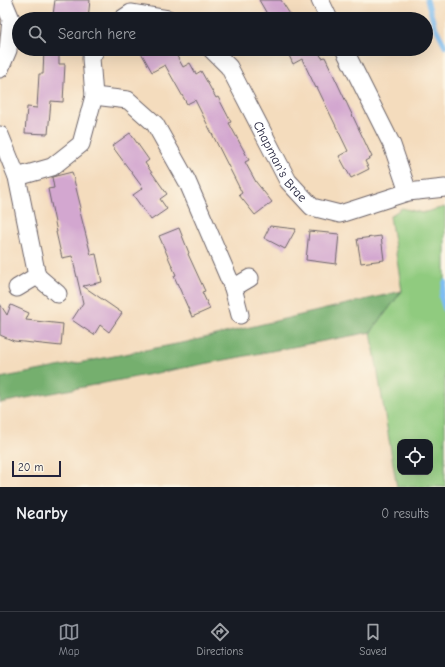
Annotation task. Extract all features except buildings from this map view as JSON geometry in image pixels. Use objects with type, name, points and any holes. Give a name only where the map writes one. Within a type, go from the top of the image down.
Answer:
[{"type":"street","points":[[0,69],[8,50],[12,19],[3,0]]},
{"type":"street","points":[[320,0],[326,12]]},
{"type":"street","points":[[17,177],[52,167],[81,144],[94,96],[91,58],[92,56]]},
{"type":"street","name":"Chapman's Brae","points":[[218,56],[229,67],[288,181],[312,207],[340,214],[408,192],[445,188]]},
{"type":"street","points":[[348,56],[392,145],[408,192]]},
{"type":"street","points":[[94,96],[128,100],[155,124],[187,181],[233,288],[240,315]]},
{"type":"street","points":[[0,135],[17,177],[37,276],[58,294]]},
{"type":"street","points":[[17,288],[37,276]]},
{"type":"street","points":[[233,288],[250,278]]},
{"type":"green space","points":[[445,207],[445,282],[441,297],[445,310],[445,487],[397,487],[371,332],[402,291],[390,216],[402,208],[422,213]]},
{"type":"green space","points":[[402,291],[371,332],[0,403],[0,378],[187,342]]},
{"type":"waterway","points":[[427,0],[430,12]]},
{"type":"waterway","points":[[433,21],[445,46]]},
{"type":"waterway","points":[[445,282],[441,297],[445,310]]}]
